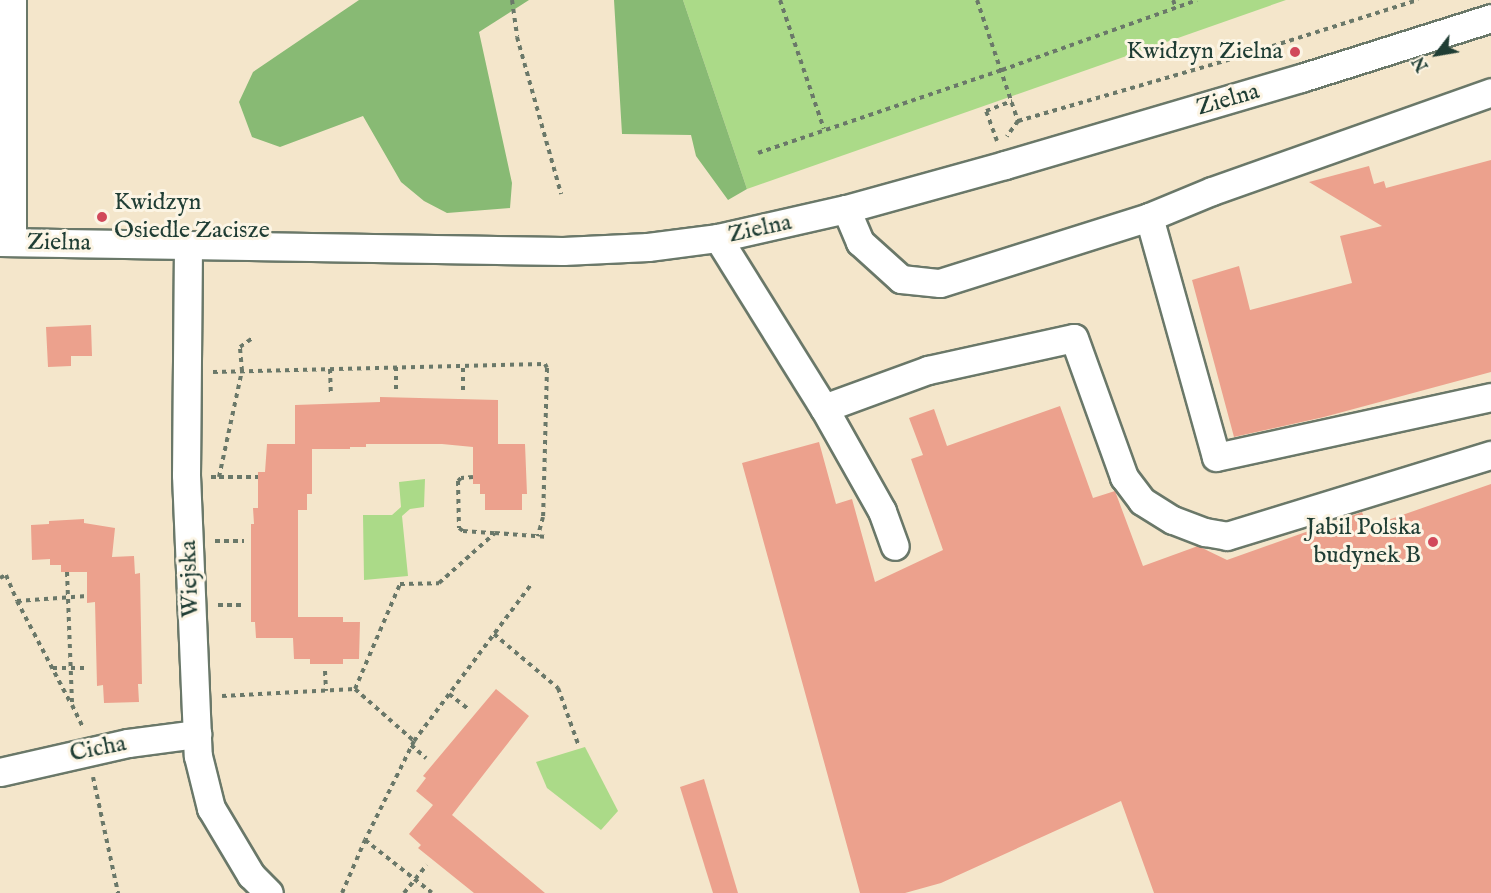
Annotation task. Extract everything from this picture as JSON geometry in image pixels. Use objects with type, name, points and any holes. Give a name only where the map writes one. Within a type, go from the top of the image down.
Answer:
[{"type":"street","points":[[6,242],[12,0]]},
{"type":"street","name":"Zielna","points":[[6,242],[563,251],[648,247],[718,238],[846,209],[1301,78],[1491,18]]},
{"type":"street","points":[[846,209],[860,242],[902,279],[940,283],[1149,217],[1212,191],[1491,92]]},
{"type":"street","points":[[1149,217],[1216,457],[1491,397]]},
{"type":"street","points":[[718,238],[824,408],[882,511],[895,546]]},
{"type":"street","name":"Wiejska","points":[[188,246],[186,475],[198,756],[211,808],[251,875],[269,893]]},
{"type":"street","points":[[824,408],[928,370],[1074,338],[1124,477],[1142,501],[1173,520],[1205,532],[1227,536],[1491,455]]},
{"type":"street","name":"Cicha","points":[[0,771],[168,736],[197,734]]},
{"type":"path","points":[[512,0],[517,37],[561,195]]},
{"type":"path","points":[[780,0],[824,129]]},
{"type":"path","points":[[977,0],[1018,120]]},
{"type":"path","points":[[1173,0],[1176,8]]},
{"type":"path","points":[[758,153],[1002,70],[1197,0]]},
{"type":"path","points":[[1012,101],[987,111],[999,147],[1018,120],[1227,60],[1418,0]]},
{"type":"path","points":[[219,477],[242,371],[240,347],[254,337]]},
{"type":"path","points":[[211,372],[464,364],[544,364],[547,368],[543,518],[538,536]]},
{"type":"path","points":[[463,390],[464,364]]},
{"type":"path","points":[[396,367],[396,390]]},
{"type":"path","points":[[330,369],[331,393]]},
{"type":"path","points":[[204,477],[258,477]]},
{"type":"path","points":[[473,477],[461,478],[458,481],[459,528],[463,531],[548,537]]},
{"type":"path","points":[[355,689],[400,584],[440,582],[495,533]]},
{"type":"path","points":[[67,572],[72,705]]},
{"type":"path","points":[[0,578],[6,575],[17,601],[86,734],[118,893]]},
{"type":"path","points":[[342,893],[410,745],[530,586]]},
{"type":"path","points":[[17,601],[87,596]]},
{"type":"path","points":[[494,634],[558,688],[578,744]]},
{"type":"path","points":[[53,668],[89,668]]},
{"type":"path","points":[[326,671],[326,691]]},
{"type":"path","points":[[194,698],[355,689],[414,741]]},
{"type":"path","points":[[449,694],[467,708]]},
{"type":"path","points":[[410,745],[426,758]]},
{"type":"path","points":[[365,840],[432,893]]},
{"type":"path","points":[[404,893],[427,865]]},
{"type":"green space","points":[[359,0],[529,0],[479,32],[512,183],[510,208],[447,213],[424,201],[401,182],[363,116],[280,147],[252,137],[239,102],[253,72]]},
{"type":"green space","points":[[614,0],[683,0],[747,189],[728,200],[696,156],[691,135],[622,134]]},
{"type":"green space","points":[[683,0],[1286,0],[747,189]]},
{"type":"green space","points":[[425,479],[424,507],[410,509],[402,516],[408,576],[364,580],[363,515],[392,515],[401,507],[399,482]]},
{"type":"green space","points":[[585,747],[618,811],[601,830],[547,788],[536,762]]},
{"type":"building","points":[[1491,160],[1491,372],[1324,417],[1234,437],[1192,280],[1239,266],[1250,310],[1352,283],[1340,236],[1382,226],[1309,182],[1369,166],[1374,184],[1384,181],[1386,188]]},
{"type":"building","points":[[91,325],[92,356],[71,356],[71,366],[48,367],[46,327]]},
{"type":"building","points":[[380,397],[498,400],[498,444],[525,444],[527,494],[522,494],[522,510],[485,510],[485,494],[480,494],[480,484],[473,484],[473,447],[442,444],[366,444],[366,447],[350,447],[350,449],[312,449],[312,494],[307,494],[307,510],[298,510],[298,617],[343,617],[343,622],[360,622],[359,659],[343,659],[343,664],[310,664],[310,659],[294,659],[293,638],[256,638],[255,622],[251,622],[251,524],[254,524],[253,508],[258,508],[258,472],[265,472],[267,444],[295,444],[295,405],[380,402]]},
{"type":"building","points":[[1060,406],[1093,498],[1115,491],[1143,566],[1198,546],[1227,560],[1362,512],[1368,527],[1491,484],[1491,893],[1154,893],[1121,801],[941,883],[905,893],[860,893],[742,463],[819,442],[836,504],[852,499],[875,582],[943,550],[911,459],[923,455],[909,418],[934,409],[947,446]]},
{"type":"building","points":[[84,519],[84,523],[115,528],[112,557],[134,556],[135,574],[140,573],[142,684],[138,684],[139,702],[104,703],[103,685],[97,686],[95,602],[87,603],[87,572],[61,572],[61,565],[50,565],[50,559],[32,560],[31,525],[49,524],[49,521]]},
{"type":"building","points":[[496,689],[529,716],[452,815],[545,893],[474,893],[418,848],[421,845],[409,834],[433,805],[416,791],[426,778],[423,776]]},
{"type":"building","points":[[704,779],[738,893],[713,893],[680,787]]},
{"type":"place","name":"Kwidzyn Zielna","points":[[1295,52]]},
{"type":"place","name":"Kwidzyn Osiedle Zacisze","points":[[102,217]]},
{"type":"place","name":"Jabil Polska budynek B","points":[[1433,542]]}]
